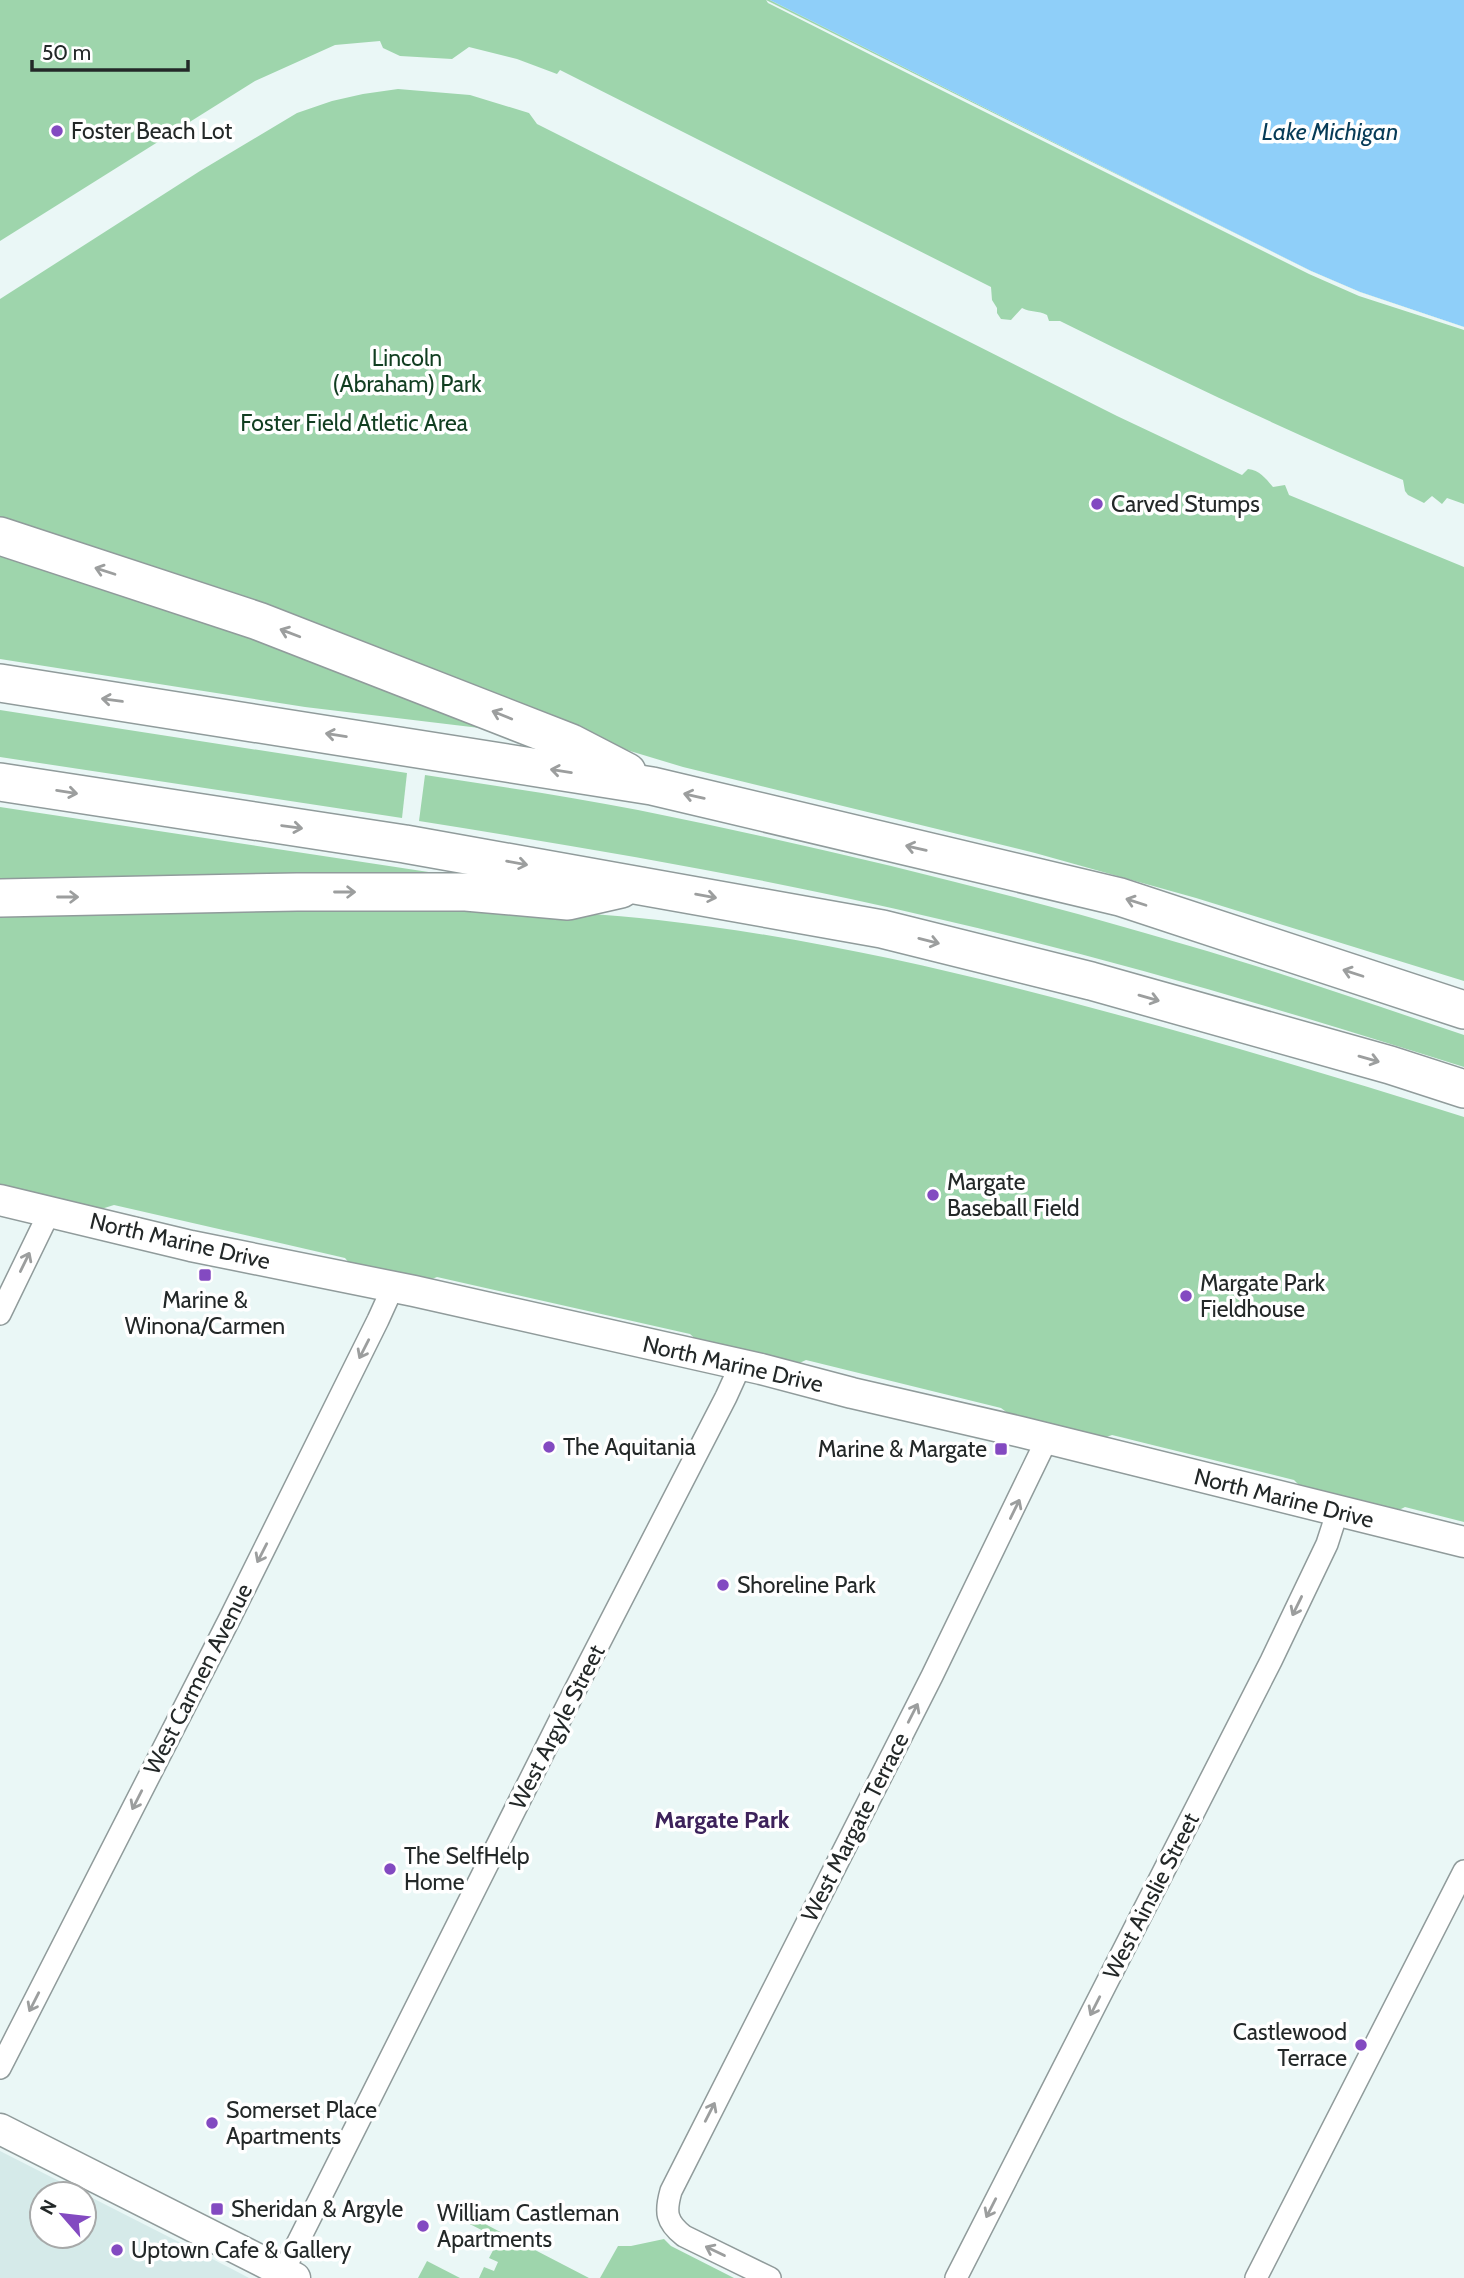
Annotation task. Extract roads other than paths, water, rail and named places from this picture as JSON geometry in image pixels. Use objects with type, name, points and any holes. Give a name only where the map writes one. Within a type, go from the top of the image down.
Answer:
[{"type":"highway","points":[[0,536],[258,621],[392,672],[571,743],[652,786]]},
{"type":"highway","points":[[0,683],[652,786],[1120,897],[1464,1010]]},
{"type":"highway","points":[[0,782],[405,844],[882,929],[1091,981],[1390,1065],[1464,1089]]},
{"type":"highway","points":[[0,898],[297,892],[466,892],[568,901],[639,885]]},
{"type":"street","name":"North Marine Drive","points":[[0,1200],[191,1246],[393,1287],[741,1364],[852,1394],[1464,1542]]},
{"type":"street","points":[[0,1314],[50,1211]]},
{"type":"street","name":"West Carmen Avenue","points":[[0,2068],[236,1606],[393,1287]]},
{"type":"street","name":"West Argyle Street","points":[[286,2276],[573,1695],[741,1364]]},
{"type":"street","name":"West Margate Terrace","points":[[770,2278],[674,2228],[668,2216],[667,2203],[1033,1472],[1047,1439]]},
{"type":"street","name":"West Ainslie Street","points":[[956,2278],[1271,1661],[1327,1544],[1338,1510]]},
{"type":"street","points":[[1256,2278],[1464,1871]]},
{"type":"street","points":[[0,2129],[286,2276]]},
{"type":"water","name":"Lake Michigan","points":[[770,0],[1464,0],[1464,327],[1360,292],[1311,271]]},
{"type":"place","name":"Foster Beach Lot","points":[[57,131]]},
{"type":"place","name":"Carved Stumps","points":[[1097,504]]},
{"type":"place","name":"Margate Baseball Field","points":[[933,1195]]},
{"type":"place","name":"Marine & Winona/Carmen","points":[[205,1275]]},
{"type":"place","name":"Margate Park Fieldhouse","points":[[1186,1296]]},
{"type":"place","name":"The Aquitania","points":[[549,1447]]},
{"type":"place","name":"Marine & Margate","points":[[1001,1449]]},
{"type":"place","name":"Shoreline Park","points":[[723,1585]]},
{"type":"place","name":"The SelfHelp Home","points":[[390,1869]]},
{"type":"place","name":"Castlewood Terrace","points":[[1361,2045]]},
{"type":"place","name":"Somerset Place Apartments","points":[[212,2123]]},
{"type":"place","name":"Sheridan & Argyle","points":[[217,2209]]},
{"type":"place","name":"William Castleman Apartments","points":[[423,2226]]},
{"type":"place","name":"Uptown Cafe & Gallery","points":[[117,2250]]},
{"type":"district","name":"Margate Park","points":[[722,1820]]},
{"type":"park label","name":"Lincoln (Abraham) Park","points":[[407,371]]},
{"type":"park label","name":"Foster Field Atletic Area","points":[[354,423]]}]
